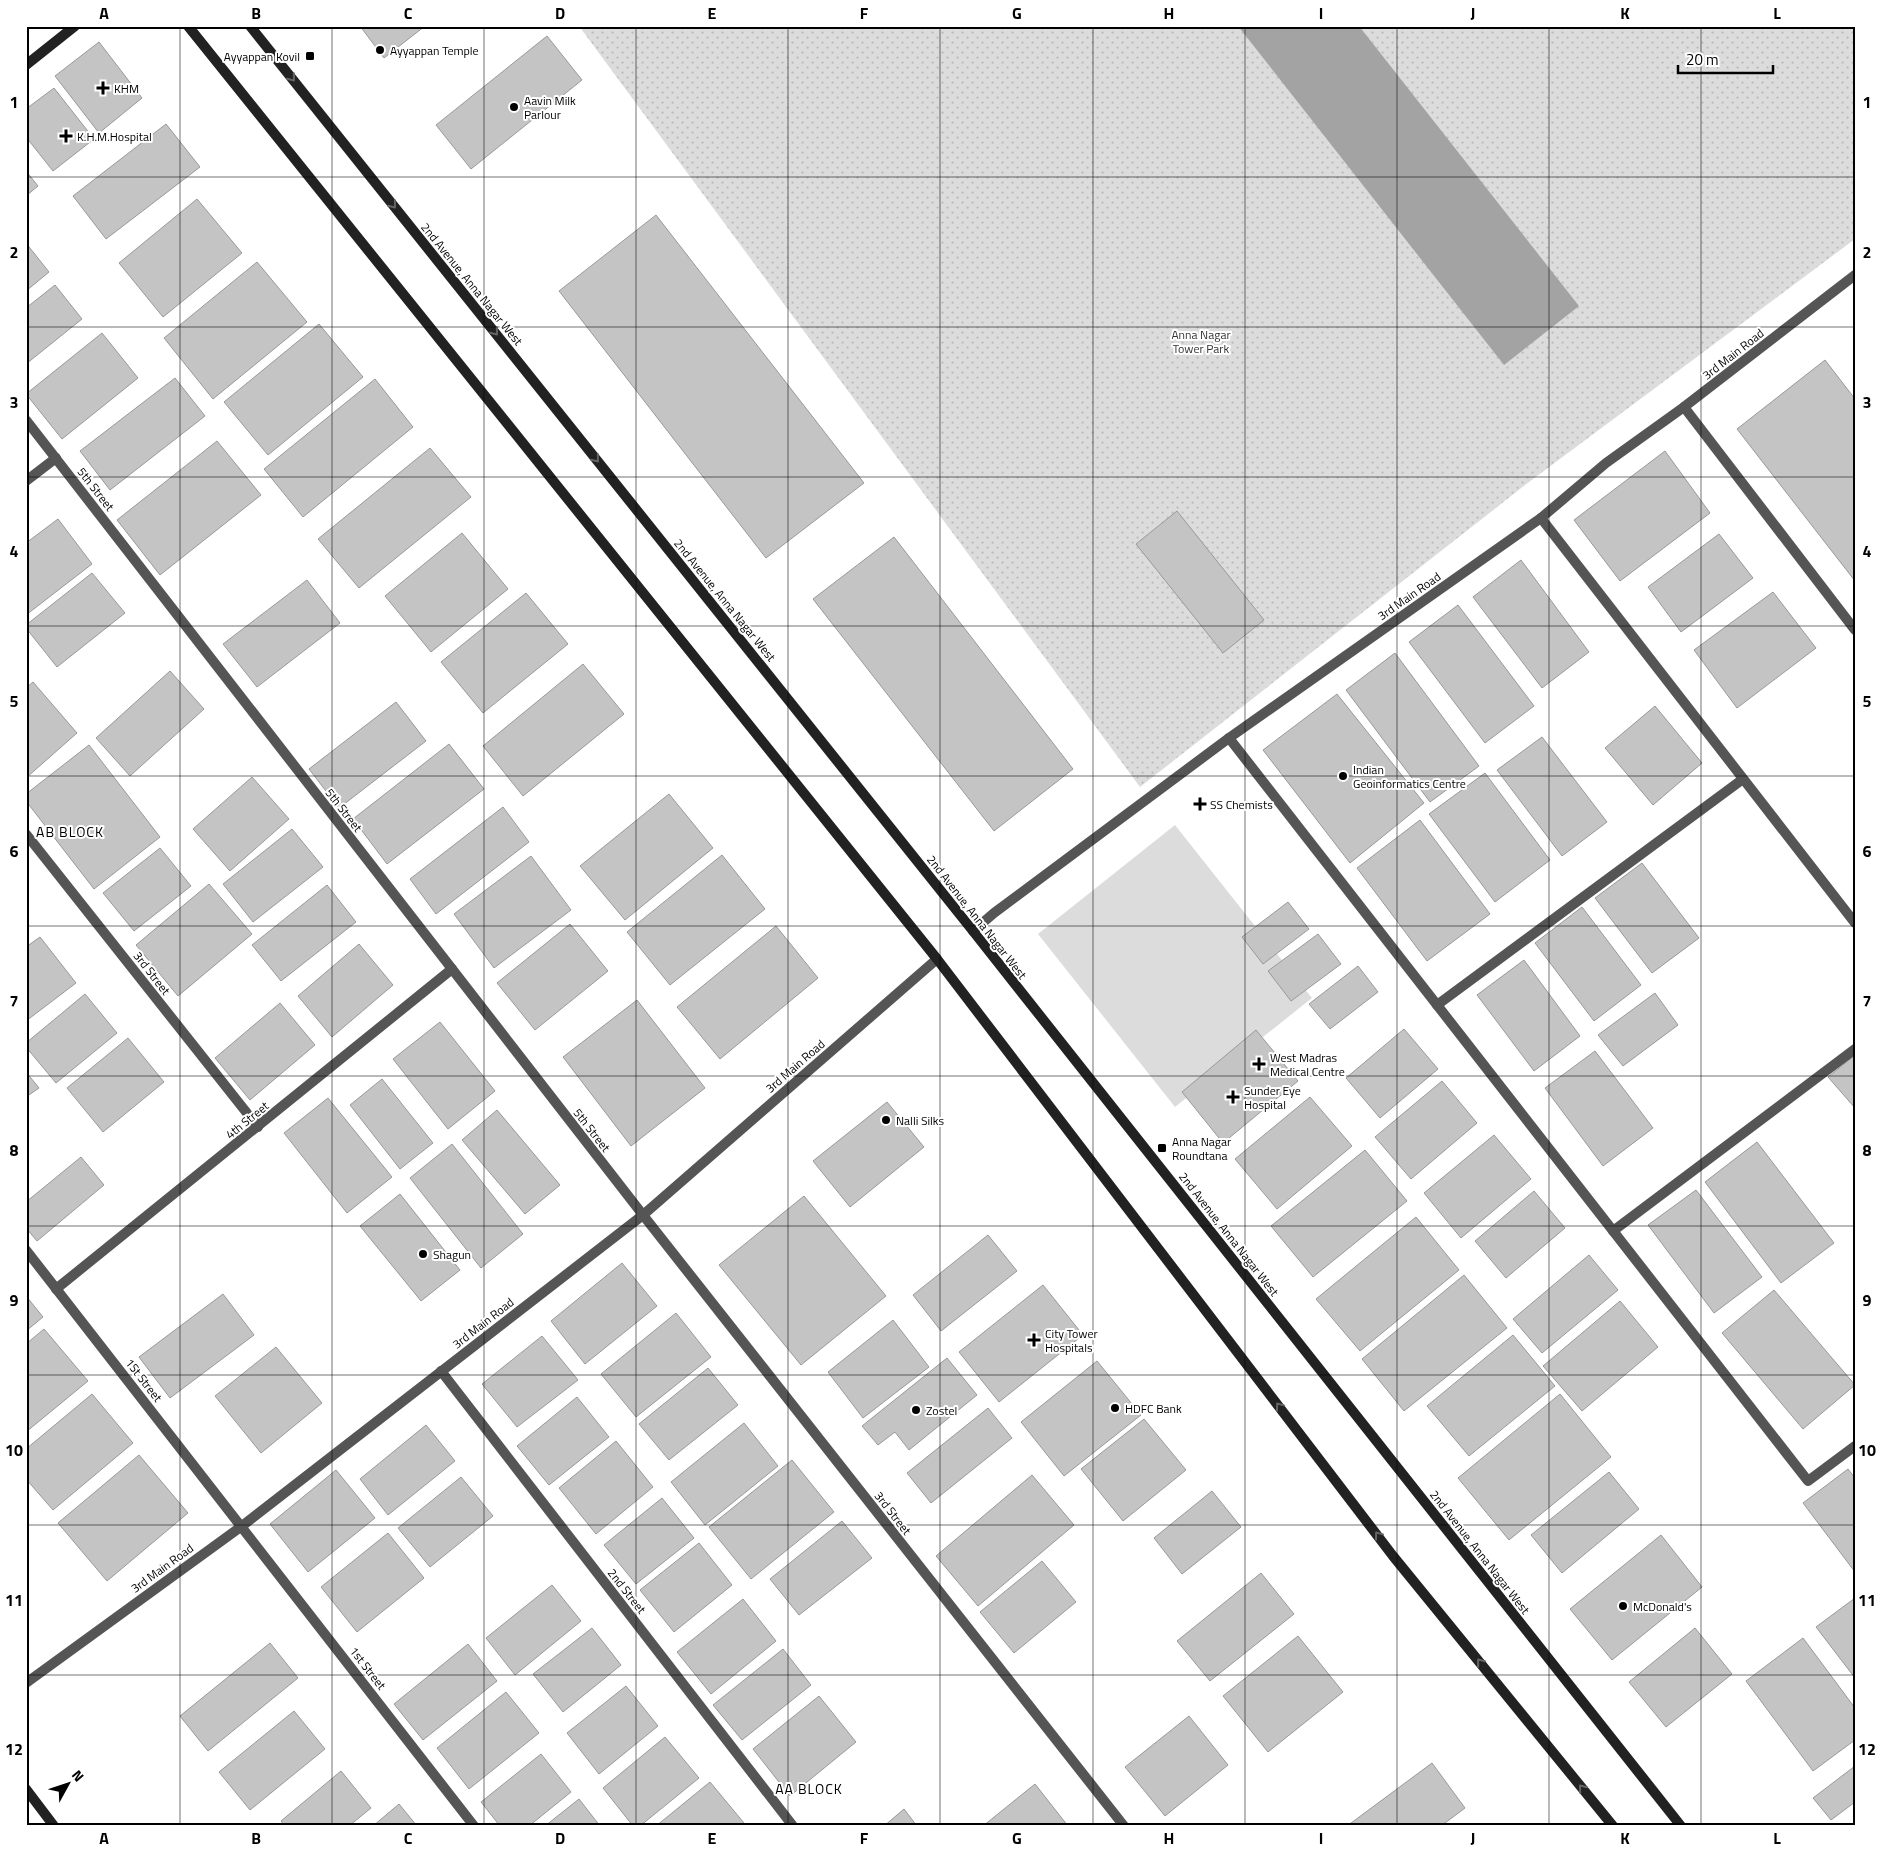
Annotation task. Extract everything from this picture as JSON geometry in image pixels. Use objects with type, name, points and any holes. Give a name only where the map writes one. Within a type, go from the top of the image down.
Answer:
[{"type":"main road","points":[[26,65],[76,26]]},
{"type":"main road","points":[[188,26],[937,959],[1393,1556],[1613,1826]]},
{"type":"main road","name":"2nd Avenue, Anna Nagar West","points":[[250,26],[973,931],[1681,1826]]},
{"type":"main road","points":[[26,1789],[54,1826]]},
{"type":"street","name":"3rd Main Road","points":[[973,931],[994,913],[1229,738],[1541,518],[1606,463],[1684,408],[1855,275]]},
{"type":"street","points":[[1684,408],[1855,630]]},
{"type":"street","name":"5th Street","points":[[26,420],[643,1215]]},
{"type":"street","points":[[26,481],[56,458]]},
{"type":"street","points":[[1541,518],[1855,923]]},
{"type":"street","points":[[1229,738],[1808,1482],[1855,1446]]},
{"type":"street","points":[[1437,1005],[1742,779]]},
{"type":"street","name":"3rd Street","points":[[26,834],[258,1127]]},
{"type":"street","name":"3rd Main Road","points":[[26,1683],[242,1526],[643,1215],[937,959]]},
{"type":"street","name":"4th Street","points":[[56,1289],[452,969]]},
{"type":"street","points":[[1613,1231],[1855,1049]]},
{"type":"street","name":"3rd Street","points":[[643,1215],[1124,1826]]},
{"type":"street","name":"1St Street","points":[[26,1250],[242,1526]]},
{"type":"street","name":"2nd Street","points":[[441,1371],[793,1826]]},
{"type":"street","name":"1st Street","points":[[242,1526],[474,1826]]},
{"type":"green space","name":"Anna Nagar Tower Park","points":[[579,26],[1855,26],[1855,239],[1529,482],[1140,787]]},
{"type":"green space","points":[[1175,825],[1312,998],[1175,1107],[1038,934]]},
{"type":"shaded area","points":[[1238,26],[1359,26],[1579,306],[1504,365]]},
{"type":"building","points":[[360,26],[425,26],[384,58]]},
{"type":"building","points":[[547,36],[582,80],[471,169],[436,125]]},
{"type":"building","points":[[99,42],[142,98],[99,133],[55,76]]},
{"type":"building","points":[[54,88],[94,139],[53,171],[26,137],[26,109]]},
{"type":"building","points":[[166,124],[200,167],[106,239],[73,196]]},
{"type":"building","points":[[26,171],[38,186],[26,196]]},
{"type":"building","points":[[197,199],[242,253],[163,317],[119,263]]},
{"type":"building","points":[[656,215],[864,483],[766,558],[559,291]]},
{"type":"building","points":[[26,243],[49,272],[26,291]]},
{"type":"building","points":[[257,262],[307,322],[213,399],[164,338]]},
{"type":"building","points":[[55,285],[82,319],[26,364],[26,308]]},
{"type":"building","points":[[319,324],[363,377],[268,455],[224,402]]},
{"type":"building","points":[[102,333],[138,378],[62,439],[26,394]]},
{"type":"building","points":[[1825,360],[1855,399],[1855,581],[1737,429]]},
{"type":"building","points":[[175,378],[205,416],[110,490],[80,451]]},
{"type":"building","points":[[375,379],[413,427],[303,517],[264,469]]},
{"type":"building","points":[[217,441],[261,495],[160,575],[117,520]]},
{"type":"building","points":[[430,448],[471,497],[359,588],[318,539]]},
{"type":"building","points":[[1665,451],[1710,513],[1620,581],[1574,520]]},
{"type":"building","points":[[1177,511],[1264,620],[1223,653],[1136,544]]},
{"type":"building","points":[[58,519],[92,564],[26,615],[26,543]]},
{"type":"building","points":[[462,533],[508,589],[431,652],[385,596]]},
{"type":"building","points":[[1719,534],[1753,578],[1681,632],[1648,587]]},
{"type":"building","points":[[894,537],[1073,769],[994,831],[813,599]]},
{"type":"building","points":[[1521,560],[1589,652],[1542,688],[1473,597]]},
{"type":"building","points":[[92,573],[125,613],[57,667],[26,628],[26,625]]},
{"type":"building","points":[[307,580],[340,623],[257,687],[223,644]]},
{"type":"building","points":[[1773,592],[1816,648],[1737,708],[1694,650]]},
{"type":"building","points":[[526,593],[568,644],[483,713],[441,662]]},
{"type":"building","points":[[1458,605],[1534,706],[1485,743],[1409,642]]},
{"type":"building","points":[[1395,653],[1479,766],[1430,802],[1346,690]]},
{"type":"building","points":[[583,664],[624,714],[523,796],[483,746]]},
{"type":"building","points":[[170,671],[204,709],[130,776],[96,738]]},
{"type":"building","points":[[33,682],[77,733],[26,778],[26,688]]},
{"type":"building","name":"Indian Geoinformatics Centre","points":[[1337,694],[1424,803],[1350,863],[1263,750]]},
{"type":"building","points":[[396,702],[426,741],[339,808],[309,769]]},
{"type":"building","points":[[1655,706],[1702,763],[1653,805],[1605,748]]},
{"type":"building","points":[[1542,737],[1607,822],[1562,856],[1497,770]]},
{"type":"building","points":[[449,744],[484,789],[387,864],[353,819]]},
{"type":"building","points":[[89,745],[160,837],[94,889],[26,801],[26,794]]},
{"type":"building","points":[[1485,773],[1550,860],[1495,902],[1429,814]]},
{"type":"building","points":[[252,777],[289,819],[230,871],[193,829]]},
{"type":"building","points":[[669,794],[713,848],[625,920],[580,866]]},
{"type":"building","points":[[503,807],[529,842],[436,914],[410,879]]},
{"type":"building","points":[[1420,820],[1490,914],[1427,961],[1357,868]]},
{"type":"building","points":[[292,829],[323,867],[253,922],[223,884]]},
{"type":"building","points":[[160,848],[191,886],[134,931],[103,893]]},
{"type":"building","points":[[722,855],[765,909],[670,985],[627,932]]},
{"type":"building","points":[[531,856],[571,910],[494,968],[454,914]]},
{"type":"building","points":[[1642,863],[1699,938],[1652,973],[1595,898]]},
{"type":"building","points":[[209,884],[252,934],[178,996],[136,945]]},
{"type":"building","points":[[327,885],[356,922],[281,981],[252,945]]},
{"type":"building","points":[[1288,902],[1309,929],[1263,964],[1242,937]]},
{"type":"building","points":[[1582,907],[1641,985],[1594,1021],[1535,943]]},
{"type":"building","points":[[570,924],[608,971],[535,1030],[497,983]]},
{"type":"building","points":[[776,926],[818,978],[720,1059],[677,1007]]},
{"type":"building","points":[[1318,934],[1341,964],[1291,1001],[1268,971]]},
{"type":"building","points":[[40,937],[76,983],[26,1021],[26,947]]},
{"type":"building","points":[[359,944],[393,985],[332,1037],[298,996]]},
{"type":"building","points":[[1524,960],[1580,1036],[1534,1071],[1477,995]]},
{"type":"building","points":[[1358,966],[1378,992],[1330,1029],[1309,1004]]},
{"type":"building","points":[[1655,993],[1678,1025],[1623,1066],[1598,1035]]},
{"type":"building","points":[[85,994],[117,1033],[56,1083],[26,1047],[26,1043]]},
{"type":"building","points":[[637,1000],[705,1088],[631,1146],[563,1057]]},
{"type":"building","points":[[280,1003],[315,1045],[250,1100],[215,1058]]},
{"type":"building","points":[[440,1022],[495,1091],[448,1129],[393,1059]]},
{"type":"building","points":[[1404,1029],[1438,1069],[1380,1118],[1346,1078]]},
{"type":"building","points":[[1256,1030],[1298,1081],[1223,1143],[1182,1092]]},
{"type":"building","points":[[128,1038],[164,1082],[103,1132],[67,1088]]},
{"type":"building","points":[[1595,1051],[1653,1128],[1603,1166],[1545,1088]]},
{"type":"building","points":[[1855,1055],[1855,1108],[1828,1077]]},
{"type":"building","points":[[26,1072],[39,1088],[26,1097]]},
{"type":"building","points":[[382,1079],[433,1143],[400,1169],[350,1105]]},
{"type":"building","points":[[1442,1081],[1477,1123],[1411,1179],[1375,1137]]},
{"type":"building","points":[[1310,1097],[1352,1146],[1277,1209],[1235,1159]]},
{"type":"building","points":[[328,1098],[392,1177],[347,1213],[284,1133]]},
{"type":"building","points":[[887,1102],[924,1147],[850,1207],[813,1161]]},
{"type":"building","points":[[497,1110],[560,1185],[525,1214],[462,1140]]},
{"type":"building","points":[[1494,1135],[1531,1179],[1461,1238],[1424,1193]]},
{"type":"building","points":[[1757,1142],[1834,1243],[1781,1283],[1705,1182]]},
{"type":"building","points":[[452,1144],[523,1234],[481,1268],[410,1178]]},
{"type":"building","points":[[1365,1150],[1407,1201],[1313,1277],[1271,1226]]},
{"type":"building","points":[[81,1157],[104,1185],[37,1241],[26,1228],[26,1202]]},
{"type":"building","points":[[1696,1190],[1762,1277],[1714,1313],[1648,1225]]},
{"type":"building","points":[[1534,1191],[1565,1228],[1506,1278],[1475,1241]]},
{"type":"building","points":[[400,1194],[460,1270],[421,1301],[360,1226]]},
{"type":"building","points":[[804,1196],[886,1296],[801,1365],[719,1265]]},
{"type":"building","points":[[1416,1217],[1459,1270],[1360,1351],[1316,1299]]},
{"type":"building","points":[[988,1235],[1017,1271],[941,1331],[913,1295]]},
{"type":"building","points":[[1589,1255],[1618,1290],[1542,1353],[1513,1319]]},
{"type":"building","points":[[622,1263],[657,1306],[585,1364],[551,1321]]},
{"type":"building","points":[[1464,1275],[1507,1328],[1404,1411],[1362,1359]]},
{"type":"building","points":[[1043,1285],[1083,1335],[999,1402],[959,1352]]},
{"type":"building","points":[[1774,1290],[1855,1385],[1803,1429],[1722,1333]]},
{"type":"building","points":[[223,1294],[254,1335],[170,1398],[139,1357]]},
{"type":"building","points":[[26,1296],[43,1317],[26,1331]]},
{"type":"building","points":[[1620,1301],[1658,1347],[1582,1411],[1543,1366]]},
{"type":"building","points":[[676,1313],[711,1357],[636,1417],[601,1374]]},
{"type":"building","points":[[893,1320],[929,1367],[863,1418],[828,1372]]},
{"type":"building","points":[[44,1329],[88,1381],[26,1432],[26,1344]]},
{"type":"building","points":[[1513,1335],[1555,1386],[1469,1456],[1427,1406]]},
{"type":"building","points":[[542,1336],[578,1380],[517,1427],[482,1384]]},
{"type":"building","points":[[276,1347],[322,1403],[261,1453],[215,1396]]},
{"type":"building","points":[[947,1358],[977,1395],[909,1450],[895,1432],[878,1445],[862,1426]]},
{"type":"building","points":[[1097,1361],[1141,1415],[1064,1476],[1021,1422]]},
{"type":"building","points":[[708,1368],[738,1405],[669,1460],[639,1424]]},
{"type":"building","points":[[92,1394],[133,1443],[53,1510],[26,1479],[26,1449]]},
{"type":"building","points":[[1560,1394],[1611,1457],[1509,1540],[1458,1478]]},
{"type":"building","points":[[577,1397],[609,1437],[549,1485],[517,1446]]},
{"type":"building","points":[[988,1408],[1012,1438],[931,1503],[907,1473]]},
{"type":"building","points":[[1144,1419],[1186,1470],[1123,1521],[1081,1469]]},
{"type":"building","points":[[744,1423],[778,1466],[705,1525],[671,1482]]},
{"type":"building","points":[[426,1425],[455,1461],[388,1515],[360,1479]]},
{"type":"building","points":[[616,1441],[653,1487],[596,1534],[559,1488]]},
{"type":"building","points":[[139,1455],[188,1513],[107,1581],[58,1523]]},
{"type":"building","points":[[792,1460],[834,1512],[751,1579],[709,1527]]},
{"type":"building","points":[[1848,1469],[1855,1478],[1855,1572],[1803,1503]]},
{"type":"building","points":[[336,1470],[375,1518],[308,1572],[270,1524]]},
{"type":"building","points":[[1609,1472],[1639,1509],[1562,1573],[1531,1535]]},
{"type":"building","points":[[1032,1475],[1074,1525],[978,1606],[936,1556]]},
{"type":"building","points":[[461,1477],[493,1516],[430,1567],[398,1528]]},
{"type":"building","points":[[1212,1491],[1241,1527],[1182,1574],[1154,1538]]},
{"type":"building","points":[[662,1498],[694,1538],[636,1584],[604,1545]]},
{"type":"building","points":[[842,1521],[872,1558],[799,1615],[770,1579]]},
{"type":"building","points":[[388,1533],[424,1578],[357,1632],[321,1587]]},
{"type":"building","points":[[1661,1535],[1702,1587],[1612,1660],[1570,1609]]},
{"type":"building","points":[[699,1543],[732,1585],[674,1632],[640,1590]]},
{"type":"building","points":[[1042,1561],[1076,1602],[1014,1653],[980,1612]]},
{"type":"building","points":[[1261,1573],[1294,1614],[1210,1681],[1177,1641]]},
{"type":"building","points":[[552,1585],[581,1621],[515,1675],[486,1638]]},
{"type":"building","points":[[1855,1598],[1855,1678],[1816,1627]]},
{"type":"building","points":[[743,1599],[776,1641],[711,1694],[677,1652]]},
{"type":"building","points":[[592,1628],[621,1665],[563,1712],[533,1674]]},
{"type":"building","points":[[1695,1628],[1732,1674],[1666,1727],[1629,1682]]},
{"type":"building","points":[[1298,1636],[1343,1692],[1268,1752],[1223,1696]]},
{"type":"building","points":[[1803,1638],[1855,1708],[1855,1740],[1813,1771],[1746,1681]]},
{"type":"building","points":[[270,1643],[298,1678],[208,1751],[180,1716]]},
{"type":"building","points":[[468,1644],[497,1681],[423,1740],[394,1704]]},
{"type":"building","points":[[783,1649],[811,1685],[742,1740],[713,1705]]},
{"type":"building","points":[[626,1686],[658,1726],[599,1774],[567,1733]]},
{"type":"building","points":[[506,1692],[539,1733],[469,1789],[437,1748]]},
{"type":"building","points":[[819,1696],[856,1742],[790,1796],[753,1749]]},
{"type":"building","points":[[294,1711],[325,1749],[250,1810],[219,1772]]},
{"type":"building","points":[[1189,1716],[1228,1765],[1165,1816],[1125,1767]]},
{"type":"building","points":[[665,1737],[699,1778],[640,1826],[633,1826],[603,1788]]},
{"type":"building","points":[[541,1754],[571,1792],[529,1826],[500,1826],[481,1802]]},
{"type":"building","points":[[1432,1763],[1465,1808],[1441,1826],[1347,1826]]},
{"type":"building","points":[[1855,1766],[1855,1802],[1831,1820],[1813,1798]]},
{"type":"building","points":[[341,1771],[371,1808],[349,1826],[285,1826],[281,1821]]},
{"type":"building","points":[[710,1782],[744,1823],[741,1826],[656,1826]]},
{"type":"building","points":[[1035,1784],[1068,1826],[983,1826]]},
{"type":"building","points":[[579,1799],[600,1826],[545,1826]]},
{"type":"building","points":[[399,1804],[417,1826],[373,1826]]},
{"type":"building","points":[[904,1809],[917,1826],[884,1826]]},
{"type":"place","name":"Ayyappan Temple","points":[[380,50]]},
{"type":"place","name":"Ayyappan Kovil","points":[[310,56]]},
{"type":"place","name":"KHM","points":[[103,88]]},
{"type":"place","name":"Aavin Milk Parlour","points":[[514,107]]},
{"type":"place","name":"K.H.M.Hospital","points":[[66,136]]},
{"type":"place","name":"Indian Geoinformatics Centre","points":[[1343,776]]},
{"type":"place","name":"SS Chemists","points":[[1200,804]]},
{"type":"place","name":"West Madras Medical Centre","points":[[1259,1064]]},
{"type":"place","name":"Sunder Eye Hospital","points":[[1233,1097]]},
{"type":"place","name":"Nalli Silks","points":[[886,1120]]},
{"type":"place","name":"Anna Nagar Roundtana","points":[[1162,1148]]},
{"type":"place","name":"Shagun","points":[[423,1254]]},
{"type":"place","name":"City Tower Hospitals","points":[[1034,1340]]},
{"type":"place","name":"HDFC Bank","points":[[1115,1408]]},
{"type":"place","name":"Zostel","points":[[916,1410]]},
{"type":"place","name":"McDonald's","points":[[1623,1606]]},
{"type":"district","name":"AB BLOCK","points":[[70,831]]},
{"type":"district","name":"AA BLOCK","points":[[809,1788]]}]
